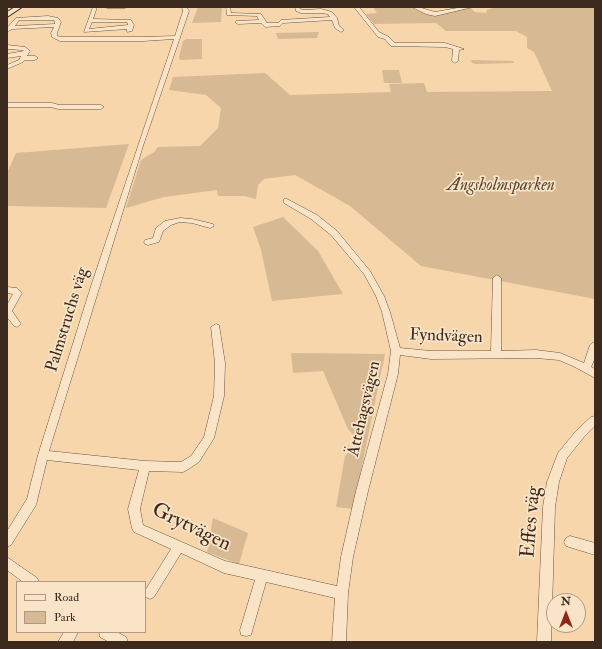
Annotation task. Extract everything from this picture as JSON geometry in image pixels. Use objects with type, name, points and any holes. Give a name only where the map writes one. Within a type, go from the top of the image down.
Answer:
[{"type":"street","points":[[7,14],[19,7]]},
{"type":"street","points":[[95,7],[86,31],[104,28],[131,27]]},
{"type":"street","points":[[106,7],[125,7]]},
{"type":"street","name":"Palmstruchs väg","points":[[7,541],[32,501],[43,455],[101,269],[186,11],[184,7]]},
{"type":"street","points":[[228,7],[229,14],[258,15],[265,25],[334,18]]},
{"type":"street","points":[[297,7],[298,10],[302,12],[321,11],[330,13],[334,18],[337,27],[341,30]]},
{"type":"street","points":[[356,7],[379,34],[387,38],[393,45],[445,45],[459,49],[455,61]]},
{"type":"street","points":[[414,7],[428,13],[435,14],[471,7]]},
{"type":"street","points":[[9,29],[18,19],[56,19],[58,22],[54,33],[55,37],[60,39],[177,37]]},
{"type":"street","points":[[90,20],[129,21],[131,27],[126,39]]},
{"type":"street","points":[[238,22],[263,21]]},
{"type":"street","points":[[9,29],[57,25]]},
{"type":"street","points":[[7,47],[23,48],[27,51],[21,61],[7,67]]},
{"type":"street","points":[[7,56],[24,56],[35,58]]},
{"type":"street","points":[[7,105],[101,107]]},
{"type":"street","name":"Ättehagsvägen","points":[[287,201],[314,217],[334,233],[367,273],[380,296],[386,312],[396,351],[394,374],[362,491],[347,557],[342,593],[339,642]]},
{"type":"street","points":[[148,242],[156,240],[159,230],[168,223],[180,220],[192,220],[210,226]]},
{"type":"street","name":"Fyndvägen","points":[[496,354],[497,278]]},
{"type":"street","points":[[7,290],[14,290],[18,293],[7,311],[17,324]]},
{"type":"street","points":[[43,455],[145,466],[183,467],[195,459],[209,438],[219,396],[220,363],[216,326]]},
{"type":"street","points":[[586,368],[595,345]]},
{"type":"street","name":"Fyndvägen","points":[[396,351],[431,355],[536,354],[554,356],[578,364],[595,374]]},
{"type":"street","name":"Effes väg","points":[[544,642],[550,507],[554,482],[562,456],[580,434],[595,420]]},
{"type":"street","name":"Grytvägen","points":[[145,466],[134,508],[138,528],[224,567],[262,576]]},
{"type":"street","points":[[570,542],[595,549]]},
{"type":"street","points":[[150,593],[179,546]]},
{"type":"street","points":[[7,563],[32,581]]},
{"type":"street","points":[[246,630],[262,576],[342,593]]},
{"type":"street","points":[[65,642],[71,633]]},
{"type":"street","points":[[107,633],[121,642]]},
{"type":"green space","points":[[198,7],[222,7],[221,22],[192,23]]},
{"type":"green space","name":"Ängsholmsparken","points":[[373,7],[410,7],[426,14],[471,8],[475,12],[486,13],[487,10],[497,7],[595,7],[595,299],[421,266],[350,206],[295,175],[264,179],[258,185],[256,199],[245,196],[218,196],[217,190],[164,197],[126,208],[141,160],[154,152],[158,147],[200,146],[218,128],[221,108],[206,95],[169,90],[173,77],[265,73],[290,95],[391,92],[389,84],[424,83],[427,92],[552,91],[534,52],[527,48],[527,37],[516,31],[446,31],[436,23],[374,24],[366,14],[377,13]]},
{"type":"green space","points":[[319,32],[317,38],[278,39],[276,33]]},
{"type":"green space","points":[[186,39],[202,39],[202,59],[180,60],[179,57],[183,41]]},
{"type":"green space","points":[[471,60],[513,61],[514,63],[476,64],[472,63]]},
{"type":"green space","points":[[382,70],[399,70],[402,83],[384,83]]},
{"type":"green space","points":[[129,144],[106,208],[7,206],[7,173],[16,153]]},
{"type":"green space","points":[[283,217],[318,251],[343,294],[272,301],[261,250],[253,227]]},
{"type":"green space","points":[[291,353],[385,354],[353,509],[336,507],[345,456],[359,441],[348,429],[323,371],[293,373]]},
{"type":"green space","points":[[213,518],[248,533],[239,564],[207,552]]}]
